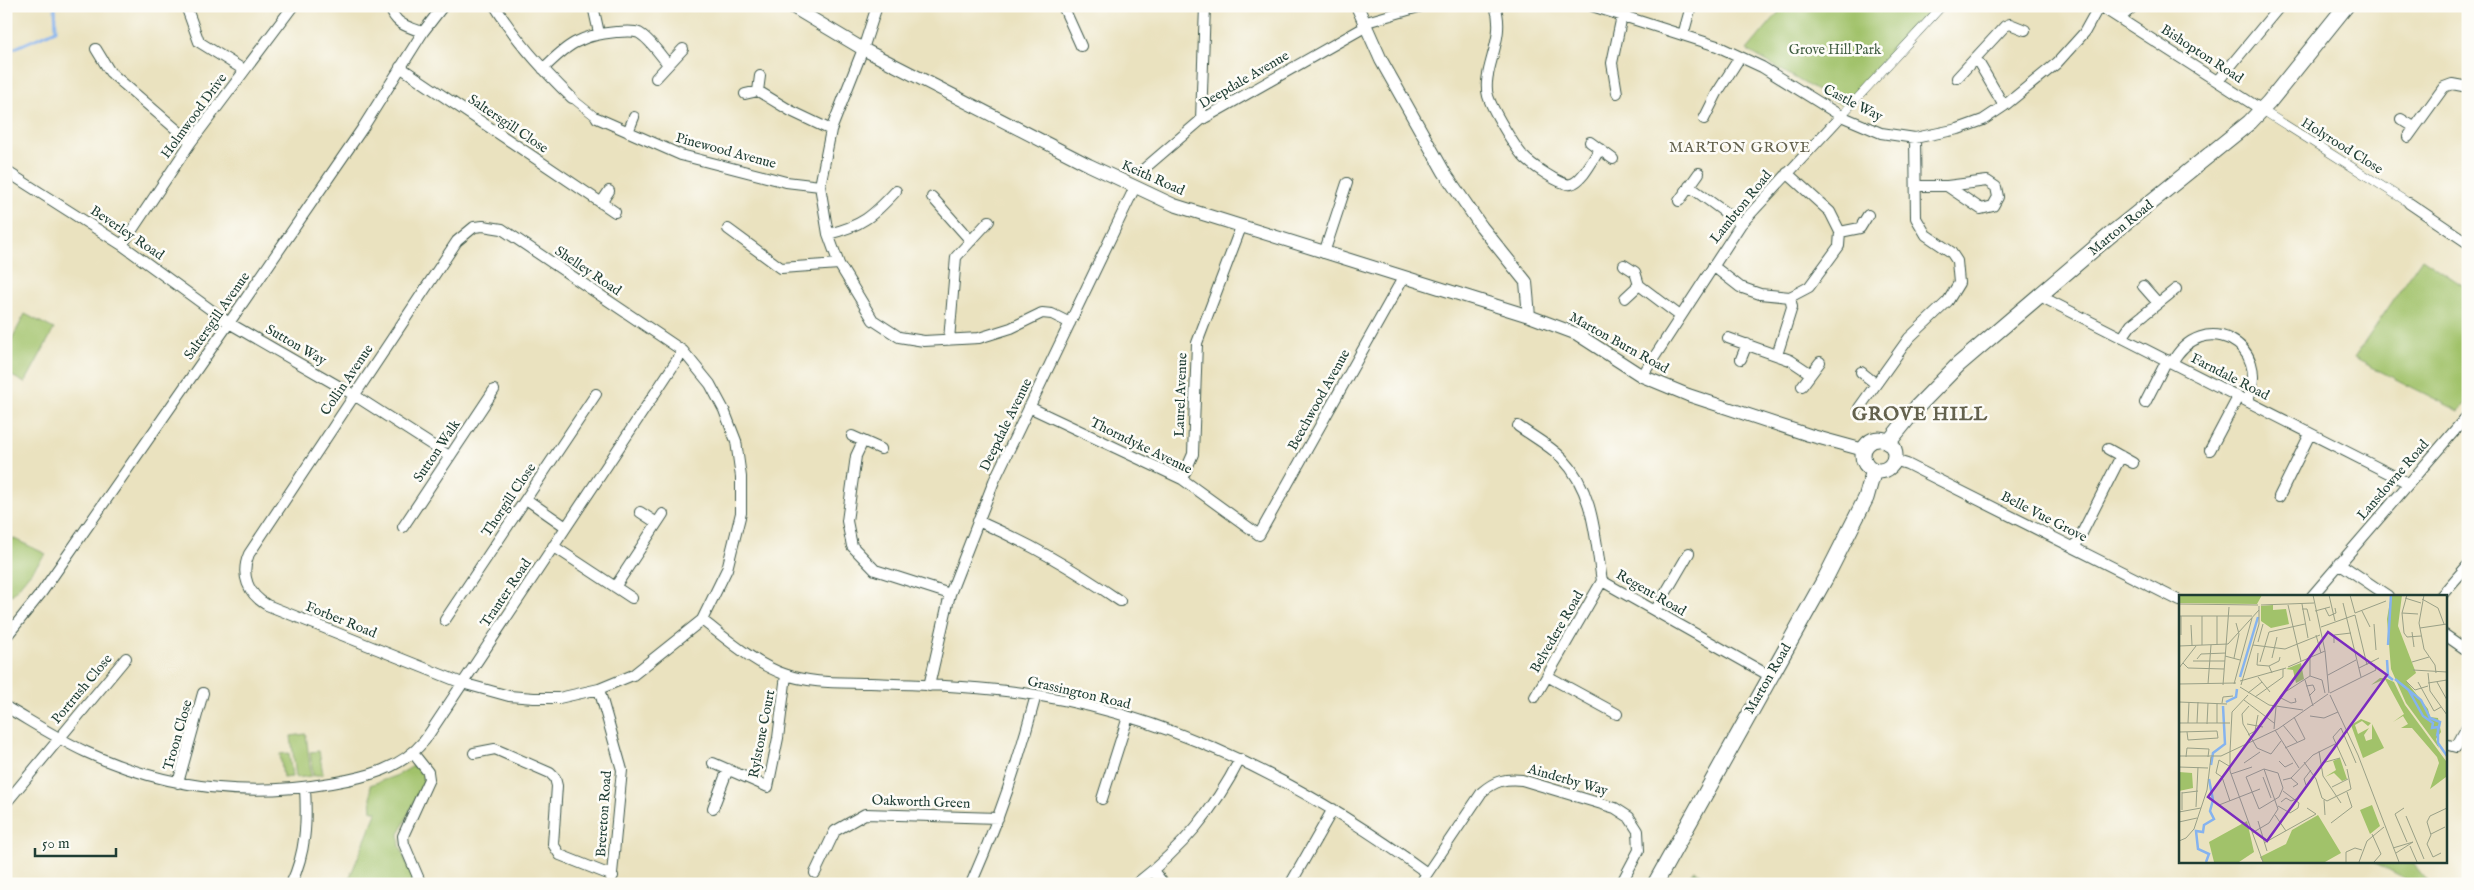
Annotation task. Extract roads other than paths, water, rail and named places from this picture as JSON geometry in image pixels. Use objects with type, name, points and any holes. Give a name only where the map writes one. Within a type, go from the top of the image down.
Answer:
[{"type":"main road","name":"Marton Road","points":[[1888,443],[1917,407],[1958,365],[2115,232],[2216,152],[2262,110],[2346,6]]},
{"type":"main road","points":[[1874,440],[1888,443],[1894,450],[1894,460],[1884,470],[1874,470],[1864,460],[1864,450],[1874,440]]},
{"type":"main road","name":"Marton Road","points":[[1655,884],[1830,570],[1866,498],[1874,470]]},
{"type":"street","points":[[186,6],[199,42],[244,70]]},
{"type":"street","name":"Holmwood Drive","points":[[122,245],[191,142],[294,6]]},
{"type":"street","points":[[390,6],[392,16],[404,26],[423,32]]},
{"type":"street","name":"Saltersgill Avenue","points":[[6,637],[48,584],[229,323],[362,129],[423,32],[443,6]]},
{"type":"street","name":"Pinewood Avenue","points":[[496,6],[510,30],[542,69],[572,98],[597,118],[680,156],[786,182],[820,186]]},
{"type":"street","points":[[593,6],[599,33]]},
{"type":"street","name":"Keith Road","points":[[791,6],[863,48],[1135,187],[1174,205],[1529,316]]},
{"type":"street","points":[[877,6],[831,130],[820,186],[828,234],[839,264],[873,320],[899,338],[924,341],[979,338],[1011,328],[1042,313],[1052,314],[1070,323]]},
{"type":"street","points":[[1063,6],[1081,46]]},
{"type":"street","points":[[1201,120],[1205,6]]},
{"type":"street","points":[[1357,6],[1364,24],[1444,172],[1481,226],[1526,282],[1529,316]]},
{"type":"street","points":[[1364,24],[1422,6]]},
{"type":"street","points":[[1495,6],[1498,39],[1488,81],[1488,96],[1523,157],[1562,184],[1572,184],[1578,180],[1600,150]]},
{"type":"street","name":"Castle Way","points":[[1592,6],[1717,46],[1762,67],[1841,116],[1881,133],[1915,138],[1958,129],[1983,120],[2004,106],[2057,62],[2084,33],[2099,6]]},
{"type":"street","points":[[1682,35],[1691,6]]},
{"type":"street","name":"Lambton Road","points":[[1642,376],[1741,224],[1942,6]]},
{"type":"street","name":"Bishopton Road","points":[[2099,6],[2262,110]]},
{"type":"street","points":[[2120,18],[2134,6]]},
{"type":"street","points":[[2218,81],[2280,6]]},
{"type":"street","points":[[1617,93],[1612,63],[1622,16]]},
{"type":"street","name":"Deepdale Avenue","points":[[1145,168],[1201,120],[1364,24]]},
{"type":"street","points":[[1957,78],[2005,26],[2010,24],[2025,30]]},
{"type":"street","points":[[542,69],[564,48],[578,40],[599,33],[631,31],[639,33],[668,64]]},
{"type":"street","points":[[96,49],[110,72],[191,142]]},
{"type":"street","points":[[656,78],[683,49]]},
{"type":"street","points":[[1704,119],[1717,93],[1740,57]]},
{"type":"street","points":[[1976,58],[2004,106]]},
{"type":"street","name":"Saltersgill Close","points":[[400,68],[615,212]]},
{"type":"street","points":[[758,91],[760,76]]},
{"type":"street","points":[[2408,137],[2444,87],[2452,84],[2468,87]]},
{"type":"street","points":[[745,94],[758,91],[790,110],[831,130]]},
{"type":"street","name":"Holyrood Close","points":[[2262,110],[2408,203]]},
{"type":"street","points":[[628,132],[634,117]]},
{"type":"street","points":[[2401,119],[2414,127]]},
{"type":"street","points":[[1859,408],[1909,338],[1948,301],[1959,282],[1957,261],[1951,252],[1926,235],[1916,218],[1915,138]]},
{"type":"street","points":[[1590,142],[1613,159]]},
{"type":"street","name":"Beverley Road","points":[[6,171],[122,245],[229,323]]},
{"type":"street","points":[[1679,201],[1699,173]]},
{"type":"street","points":[[1713,266],[1740,287],[1760,294],[1790,297],[1810,287],[1840,246],[1840,232],[1830,212],[1787,173]]},
{"type":"street","points":[[1324,253],[1347,183]]},
{"type":"street","points":[[1689,186],[1741,224]]},
{"type":"street","points":[[1917,186],[1947,186]]},
{"type":"street","name":"Deepdale Avenue","points":[[930,686],[950,594],[994,481],[1135,187]]},
{"type":"street","points":[[601,203],[609,191]]},
{"type":"street","points":[[828,234],[853,228],[879,209],[896,191]]},
{"type":"street","points":[[932,197],[971,241]]},
{"type":"street","points":[[2408,203],[2468,243]]},
{"type":"street","points":[[1840,232],[1860,228],[1868,215]]},
{"type":"street","points":[[949,340],[956,257],[989,221]]},
{"type":"street","name":"Shelley Road","points":[[474,227],[493,226],[502,229],[683,351],[710,384],[724,410],[736,441],[741,477],[741,513],[735,541],[718,592],[702,620]]},
{"type":"street","name":"Collin Avenue","points":[[249,554],[457,241],[474,227]]},
{"type":"street","name":"Laurel Avenue","points":[[1182,480],[1193,454],[1198,343],[1242,227]]},
{"type":"street","points":[[728,229],[781,268],[839,264]]},
{"type":"street","points":[[1624,265],[1635,272],[1638,285],[1680,316]]},
{"type":"street","name":"Beechwood Avenue","points":[[1259,535],[1403,278]]},
{"type":"street","points":[[1625,298],[1638,285]]},
{"type":"street","points":[[2143,286],[2158,303]]},
{"type":"street","points":[[2122,338],[2131,325],[2176,289]]},
{"type":"street","name":"Farndale Road","points":[[2040,296],[2408,484]]},
{"type":"street","points":[[1777,355],[1792,307],[1790,297]]},
{"type":"street","name":"Marton Burn Road","points":[[1529,316],[1577,334],[1642,376],[1688,395],[1809,435],[1864,450]]},
{"type":"street","name":"Sutton Way","points":[[229,323],[354,395],[449,456]]},
{"type":"street","points":[[2145,403],[2170,362],[2184,346],[2196,338],[2211,334],[2228,338],[2246,352],[2253,367],[2254,384],[2242,399],[2210,450]]},
{"type":"street","points":[[1728,338],[1790,360],[1811,374]]},
{"type":"street","points":[[1741,359],[1746,344]]},
{"type":"street","name":"Tranter Road","points":[[6,707],[59,738],[114,764],[178,784],[238,791],[305,788],[388,769],[413,753],[425,740],[683,351]]},
{"type":"street","points":[[1802,386],[1820,362]]},
{"type":"street","points":[[1861,372],[1876,384]]},
{"type":"street","name":"Sutton Walk","points":[[403,527],[494,390]]},
{"type":"street","name":"Thorgill Close","points":[[445,620],[596,394]]},
{"type":"street","name":"Thorndyke Avenue","points":[[1029,407],[1182,480],[1259,535]]},
{"type":"street","name":"Lansdowne Road","points":[[2313,595],[2468,415]]},
{"type":"street","name":"Regent Road","points":[[1518,426],[1561,457],[1581,482],[1591,508],[1602,581],[1770,676]]},
{"type":"street","points":[[2279,497],[2310,434]]},
{"type":"street","points":[[852,436],[881,449]]},
{"type":"street","points":[[863,441],[856,456],[847,521],[852,546],[875,570],[950,594]]},
{"type":"street","points":[[2108,449],[2133,463]]},
{"type":"street","points":[[2075,547],[2121,456]]},
{"type":"street","name":"Belle Vue Grove","points":[[1894,460],[1907,464],[2179,600]]},
{"type":"street","points":[[526,499],[566,526]]},
{"type":"street","points":[[615,587],[660,519],[640,512]]},
{"type":"street","points":[[978,521],[1030,544],[1071,567],[1120,601]]},
{"type":"street","points":[[553,546],[632,598]]},
{"type":"street","points":[[1655,611],[1689,553]]},
{"type":"street","name":"Forber Road","points":[[249,554],[244,572],[246,582],[251,592],[262,602],[462,683],[509,696],[559,698],[599,689],[633,675],[702,620]]},
{"type":"street","points":[[2339,563],[2387,595]]},
{"type":"street","points":[[2442,595],[2468,565]]},
{"type":"street","name":"Belvedere Road","points":[[1535,697],[1549,677],[1602,581]]},
{"type":"street","name":"Grassington Road","points":[[702,620],[756,660],[786,675],[823,682],[978,688],[1036,695],[1128,717],[1161,727],[1240,759],[1333,809],[1378,837],[1427,873]]},
{"type":"street","points":[[2446,636],[2468,651]]},
{"type":"street","name":"Portrush Close","points":[[6,803],[126,658]]},
{"type":"street","name":"Rylstone Court","points":[[713,763],[768,787],[778,738],[786,675]]},
{"type":"street","points":[[1549,677],[1617,714]]},
{"type":"street","name":"Brereton Road","points":[[599,689],[622,770],[612,880]]},
{"type":"street","name":"Troon Close","points":[[178,784],[204,693]]},
{"type":"street","points":[[971,884],[998,818],[1021,750],[1036,695]]},
{"type":"street","points":[[1102,799],[1128,717]]},
{"type":"street","points":[[2449,747],[2468,725]]},
{"type":"street","points":[[474,753],[495,749],[550,772],[555,778],[557,786],[553,844],[556,850],[560,855],[612,880]]},
{"type":"street","points":[[413,753],[428,772],[429,779],[403,836],[404,844],[421,884]]},
{"type":"street","points":[[1136,884],[1153,871],[1203,820],[1240,759]]},
{"type":"street","name":"Rylstone Court","points":[[713,808],[728,769]]},
{"type":"street","name":"Ainderby Way","points":[[1420,884],[1482,792],[1493,783],[1508,779],[1522,780],[1615,808],[1629,816],[1638,831],[1640,850],[1621,884]]},
{"type":"street","points":[[291,884],[306,835],[305,788]]},
{"type":"street","points":[[1291,883],[1333,809]]},
{"type":"street","name":"Oakworth Green","points":[[815,874],[835,831],[865,814],[998,818]]},
{"type":"street","points":[[1153,871],[1164,884]]},
{"type":"waterway","points":[[6,75],[8,51],[56,30],[55,6]]},
{"type":"district","name":"MARTON GROVE","points":[[1740,147]]},
{"type":"district","name":"GROVE HILL","points":[[1920,415]]},
{"type":"park label","name":"Grove Hill Park","points":[[1835,50]]}]
